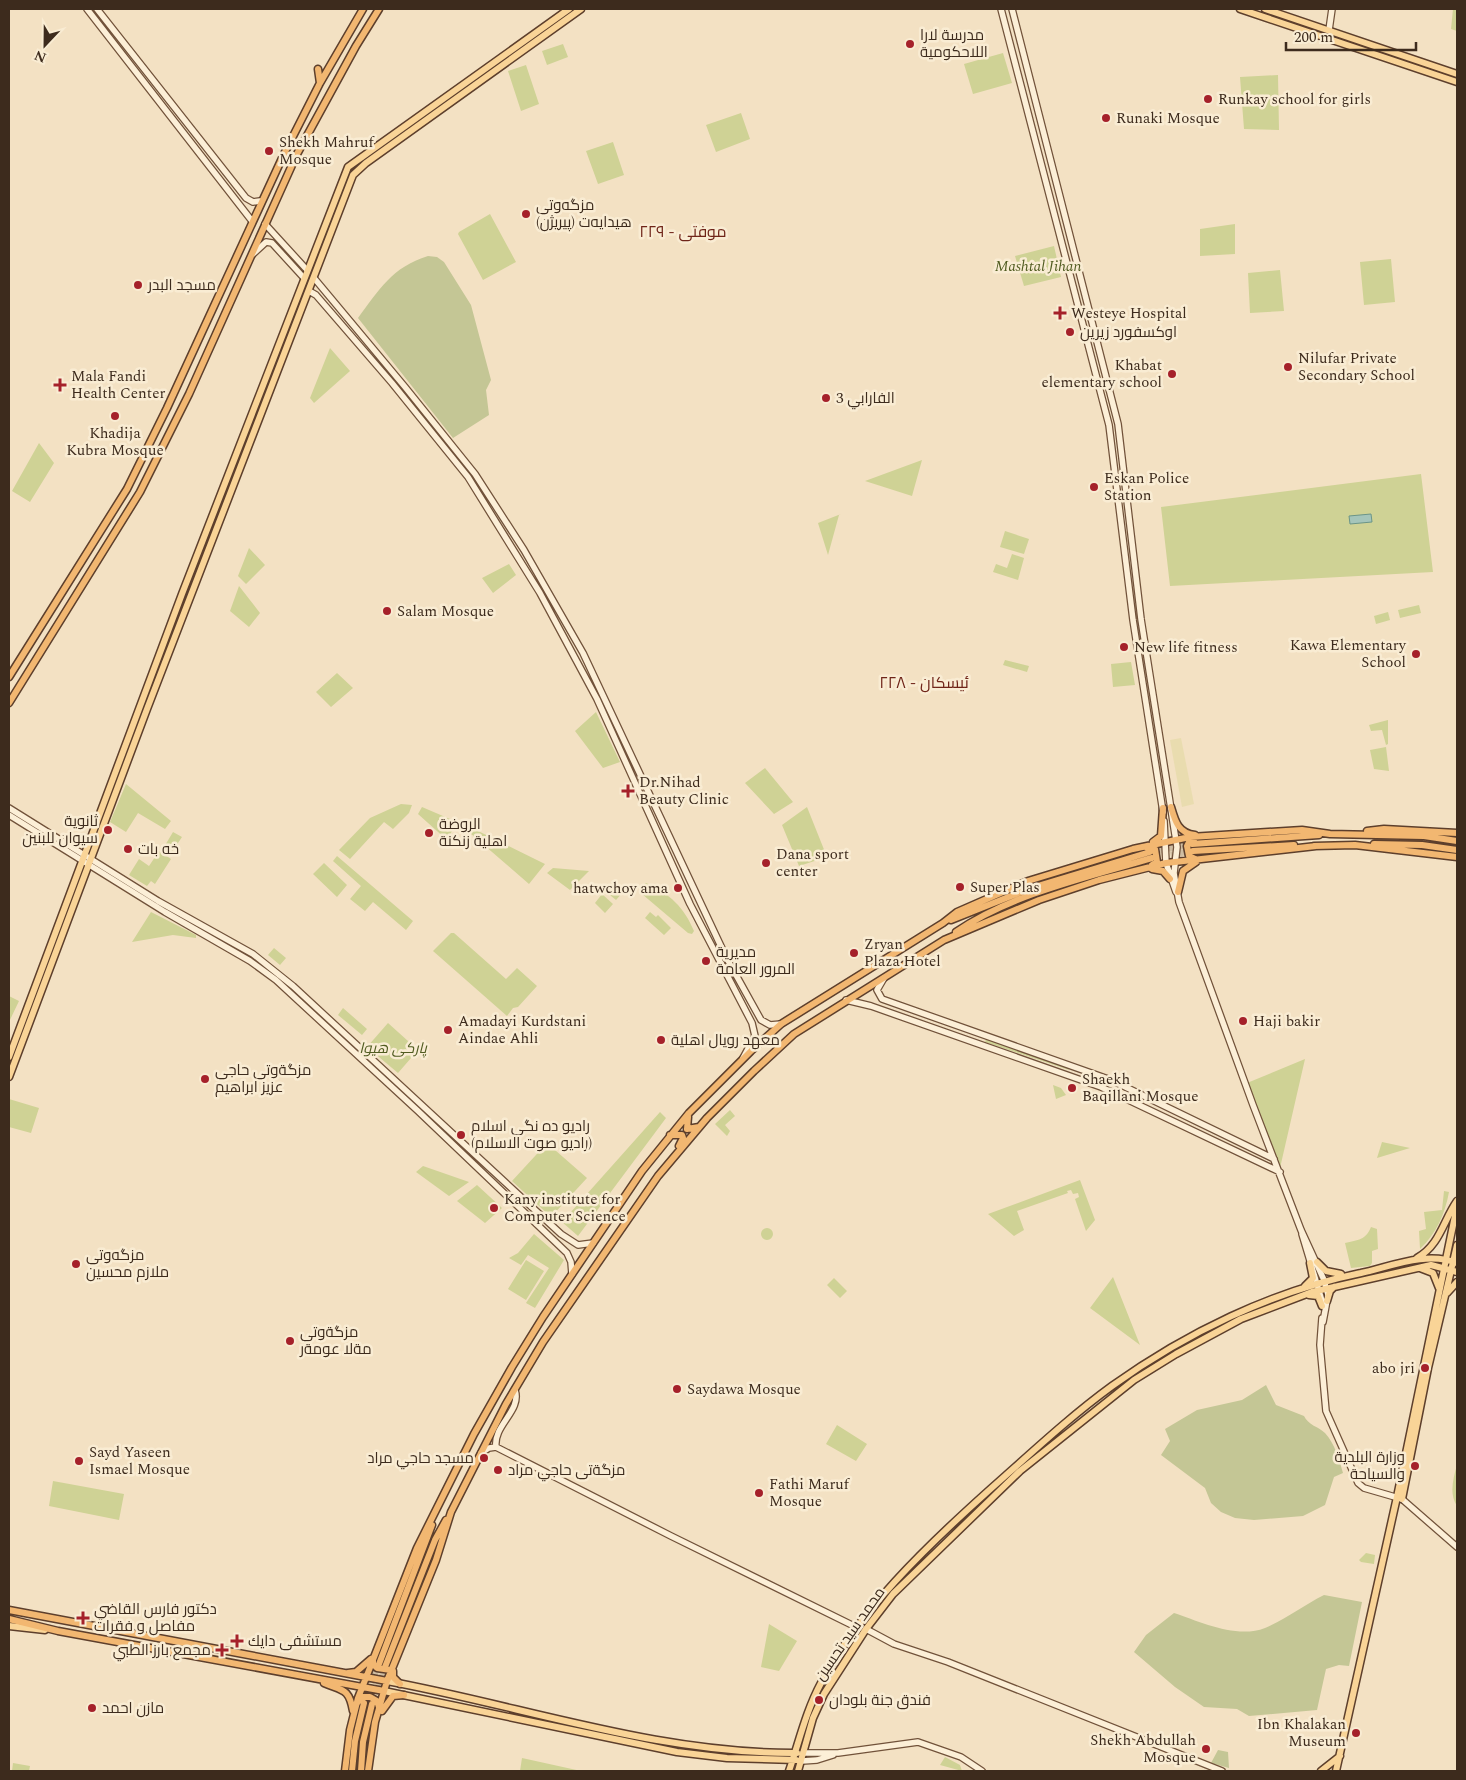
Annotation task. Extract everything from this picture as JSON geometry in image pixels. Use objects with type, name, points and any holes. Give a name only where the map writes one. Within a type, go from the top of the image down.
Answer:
[{"type":"highway","points":[[9,677],[127,489],[167,408],[260,201],[320,83],[364,9]]},
{"type":"highway","points":[[9,703],[117,532],[148,475],[179,414],[297,154],[338,86],[379,9]]},
{"type":"highway","points":[[340,29],[348,34]]},
{"type":"highway","points":[[318,69],[320,83]]},
{"type":"highway","points":[[167,408],[171,416],[179,414]]},
{"type":"highway","points":[[154,433],[158,430],[164,431],[166,440]]},
{"type":"highway","points":[[148,475],[155,479]]},
{"type":"highway","points":[[120,485],[127,489]]},
{"type":"highway","points":[[48,617],[58,625]]},
{"type":"highway","points":[[1171,807],[1175,821],[1183,832],[1190,835],[1208,836]]},
{"type":"highway","points":[[345,1771],[354,1710],[365,1677],[417,1548],[512,1367],[642,1171],[670,1135],[689,1113],[741,1061],[782,1024],[943,923],[957,912],[1028,881],[1133,849],[1161,838],[1163,808]]},
{"type":"highway","points":[[1354,834],[1384,829],[1457,833]]},
{"type":"highway","points":[[1133,849],[1176,840],[1217,835],[1302,830],[1330,834]]},
{"type":"highway","points":[[1457,841],[1424,836],[1330,834],[1192,848],[1285,845],[1422,845],[1457,850]]},
{"type":"highway","points":[[1204,859],[1190,857],[1188,843],[1192,840],[1217,835]]},
{"type":"highway","points":[[1354,845],[1457,857]]},
{"type":"highway","points":[[944,940],[1039,900],[1129,872],[1166,863],[1316,846]]},
{"type":"highway","points":[[1129,872],[1157,862],[1154,848],[1133,849]]},
{"type":"highway","points":[[658,1176],[700,1126],[754,1071],[794,1034],[846,1000],[884,978],[972,921],[1034,894],[1151,855],[1031,888],[943,923]]},
{"type":"highway","points":[[1178,894],[1179,881],[1184,869],[1204,859]]},
{"type":"highway","points":[[1143,869],[1161,870],[1170,879]]},
{"type":"highway","points":[[689,1113],[686,1124],[687,1129],[700,1126]]},
{"type":"highway","points":[[438,1507],[428,1540],[382,1665],[435,1540],[513,1393],[683,1138],[680,1134],[670,1135]]},
{"type":"highway","points":[[512,1367],[518,1376],[524,1374]]},
{"type":"highway","points":[[499,1390],[508,1390],[513,1393]]},
{"type":"highway","points":[[368,1771],[374,1728],[384,1691],[436,1560],[451,1512]]},
{"type":"highway","points":[[9,1610],[387,1682]]},
{"type":"highway","points":[[9,1619],[58,1631],[384,1691]]},
{"type":"highway","points":[[375,1652],[374,1666],[382,1671],[393,1666]]},
{"type":"highway","points":[[337,1672],[356,1672],[375,1652]]},
{"type":"highway","points":[[393,1666],[393,1677],[400,1684]]},
{"type":"highway","points":[[314,1678],[345,1690],[351,1699],[354,1710]]},
{"type":"highway","points":[[374,1728],[388,1700],[393,1696],[404,1695]]},
{"type":"highway","points":[[354,1710],[360,1698],[364,1696],[375,1698],[379,1708]]},
{"type":"highway","points":[[352,1771],[355,1741],[364,1703]]},
{"type":"highway","points":[[361,1771],[363,1742],[372,1704]]},
{"type":"main road","points":[[87,9],[252,221]]},
{"type":"main road","points":[[96,9],[246,198],[253,202],[260,201]]},
{"type":"main road","points":[[9,1057],[164,640],[304,278],[306,268],[348,167],[568,9]]},
{"type":"main road","points":[[9,1077],[172,643],[256,426],[316,280],[337,215],[355,172],[582,9]]},
{"type":"main road","points":[[1001,9],[1099,383],[1113,451],[1133,620],[1163,808],[1166,863],[1170,879],[1178,894],[1274,1159],[1314,1263],[1325,1304]]},
{"type":"main road","points":[[1012,9],[1118,424],[1141,619],[1176,840],[1177,852],[1174,873],[1178,894]]},
{"type":"main road","points":[[1240,9],[1457,82]]},
{"type":"main road","points":[[1265,9],[1457,74]]},
{"type":"main road","points":[[1329,30],[1332,9]]},
{"type":"main road","points":[[101,27],[108,23]]},
{"type":"main road","points":[[1011,44],[1020,41]]},
{"type":"main road","points":[[330,212],[337,215]]},
{"type":"main road","points":[[265,224],[306,268]]},
{"type":"main road","points":[[252,256],[266,242],[272,243],[304,278]]},
{"type":"main road","points":[[299,272],[306,268]]},
{"type":"main road","points":[[316,280],[406,387],[475,474],[502,515],[583,653],[734,972],[761,1020],[770,1025],[782,1024]]},
{"type":"main road","points":[[310,291],[400,392],[468,477],[542,596],[586,676],[690,904],[755,1029],[753,1040],[741,1061]]},
{"type":"main road","points":[[400,392],[406,387]]},
{"type":"main road","points":[[248,423],[256,426]]},
{"type":"main road","points":[[1113,451],[1122,450]]},
{"type":"main road","points":[[495,518],[502,515]]},
{"type":"main road","points":[[1133,620],[1141,619]]},
{"type":"main road","points":[[164,640],[172,643]]},
{"type":"main road","points":[[9,808],[82,859]]},
{"type":"main road","points":[[648,811],[656,808]]},
{"type":"main road","points":[[9,815],[89,863],[253,954],[293,986],[568,1239],[578,1245],[593,1243]]},
{"type":"main road","points":[[89,863],[250,961],[276,980],[567,1253],[571,1262],[572,1274]]},
{"type":"main road","points":[[727,975],[734,972]]},
{"type":"main road","points":[[884,978],[878,990],[882,999],[1108,1079],[1274,1159]]},
{"type":"main road","points":[[846,1000],[871,1006],[1101,1087],[1280,1172]]},
{"type":"main road","points":[[977,1043],[981,1034]]},
{"type":"main road","points":[[384,1080],[389,1074]]},
{"type":"main road","points":[[1144,1107],[1149,1098]]},
{"type":"main road","points":[[455,1147],[461,1141]]},
{"type":"main road","points":[[1410,1265],[1432,1246],[1440,1234],[1448,1214],[1457,1201]]},
{"type":"main road","points":[[1399,1498],[1443,1268],[1457,1206]]},
{"type":"main road","points":[[1338,1771],[1339,1758],[1444,1301],[1454,1271],[1457,1244]]},
{"type":"main road","points":[[789,1771],[808,1711],[820,1684],[858,1628],[908,1566],[956,1520],[1134,1380],[1217,1331],[1298,1297],[1321,1285],[1336,1286],[1430,1258],[1455,1262]]},
{"type":"main road","points":[[1314,1263],[1326,1271],[1353,1274]]},
{"type":"main road","points":[[1301,1289],[1312,1278],[1314,1263]]},
{"type":"main road","points":[[1410,1265],[1431,1272],[1440,1290]]},
{"type":"main road","points":[[986,1498],[1078,1413],[1150,1360],[1241,1312],[1301,1289],[1321,1285],[1353,1274],[1410,1265],[1431,1265],[1454,1271]]},
{"type":"main road","points":[[1444,1301],[1449,1288],[1457,1282]]},
{"type":"main road","points":[[1336,1286],[1330,1291],[1325,1304],[1320,1346],[1322,1383],[1329,1418],[1358,1483],[1364,1488],[1399,1498],[1457,1547]]},
{"type":"main road","points":[[1298,1297],[1315,1295],[1325,1304]]},
{"type":"main road","points":[[496,1447],[497,1436],[516,1401],[513,1393]]},
{"type":"main road","points":[[481,1453],[489,1448],[496,1447],[858,1628]]},
{"type":"main road","name":"محمد سید تحسین","points":[[798,1771],[817,1708],[866,1629],[893,1594],[977,1511],[986,1498]]},
{"type":"main road","points":[[9,1626],[58,1631]]},
{"type":"main road","points":[[866,1629],[894,1644],[948,1662],[1222,1771]]},
{"type":"main road","points":[[387,1682],[546,1718],[708,1748],[794,1757],[802,1761],[817,1760],[838,1753]]},
{"type":"main road","points":[[384,1691],[677,1752],[727,1758],[794,1757],[803,1753],[838,1753],[918,1742],[961,1757],[982,1771]]},
{"type":"main road","points":[[1321,1771],[1339,1758]]},
{"type":"shaded area","points":[[1181,738],[1194,804],[1182,807],[1170,740]]},
{"type":"green space","points":[[1453,9],[1457,9],[1457,31],[1451,29]]},
{"type":"green space","points":[[563,44],[568,57],[547,65],[542,51]]},
{"type":"green space","points":[[1003,53],[1012,83],[973,94],[964,64]]},
{"type":"green space","points":[[526,65],[539,104],[521,111],[508,71]]},
{"type":"green space","points":[[1278,75],[1279,130],[1244,129],[1240,77]]},
{"type":"green space","points":[[741,113],[750,139],[716,152],[706,125]]},
{"type":"green space","points":[[613,142],[624,175],[598,184],[586,151]]},
{"type":"green space","points":[[490,214],[516,262],[483,280],[458,234]]},
{"type":"green space","points":[[1235,224],[1235,254],[1200,256],[1200,229]]},
{"type":"green space","name":"Mashtal Jihan","points":[[1054,246],[1061,277],[1024,286],[1015,256]]},
{"type":"green space","points":[[428,256],[437,257],[444,262],[471,305],[491,380],[486,390],[489,415],[453,438],[358,318],[380,289],[396,273],[405,266]]},
{"type":"green space","points":[[1391,259],[1395,302],[1364,305],[1360,262]]},
{"type":"green space","points":[[1280,270],[1284,311],[1250,313],[1248,273]]},
{"type":"green space","points":[[330,348],[350,371],[314,403],[310,398]]},
{"type":"green space","points":[[39,443],[54,463],[30,502],[12,491]]},
{"type":"green space","points":[[922,460],[912,496],[865,481]]},
{"type":"green space","points":[[1421,474],[1433,572],[1170,586],[1161,507]]},
{"type":"green space","points":[[841,514],[839,515],[828,555],[818,523]]},
{"type":"green space","points":[[1005,531],[1029,539],[1024,554],[1000,547]]},
{"type":"green space","points":[[249,548],[265,565],[246,584],[238,576]]},
{"type":"green space","points":[[1012,554],[1024,558],[1018,580],[993,572],[996,564],[1007,568]]},
{"type":"green space","points":[[509,564],[516,575],[493,593],[482,578]]},
{"type":"green space","points":[[239,586],[260,613],[249,627],[230,611]]},
{"type":"green space","points":[[1419,605],[1421,613],[1400,618],[1398,610]]},
{"type":"green space","points":[[1388,612],[1390,620],[1376,624],[1374,616]]},
{"type":"green space","points":[[1005,660],[1029,666],[1027,672],[1003,665]]},
{"type":"green space","points":[[1131,662],[1135,685],[1113,687],[1111,664]]},
{"type":"green space","points":[[337,673],[353,688],[331,707],[316,692]]},
{"type":"green space","points":[[596,712],[620,762],[603,768],[575,731]]},
{"type":"green space","points":[[1388,720],[1388,744],[1386,745],[1382,730],[1371,731],[1369,725]]},
{"type":"green space","points":[[1386,747],[1389,771],[1374,769],[1370,750]]},
{"type":"green space","points":[[765,768],[793,802],[774,814],[745,783]]},
{"type":"green space","points":[[126,784],[171,821],[165,829],[138,813],[126,832],[110,822]]},
{"type":"green space","points":[[401,804],[412,805],[409,813],[393,829],[384,822],[350,859],[339,850],[370,818]]},
{"type":"green space","points":[[422,807],[457,822],[447,840],[418,814]]},
{"type":"green space","points":[[807,807],[827,857],[799,866],[782,825]]},
{"type":"green space","points":[[474,829],[545,864],[529,884],[470,833]]},
{"type":"green space","points":[[173,832],[182,837],[172,852],[164,847]]},
{"type":"green space","points":[[159,851],[171,859],[155,884],[151,881],[147,886],[129,875],[139,859],[149,866]]},
{"type":"green space","points":[[337,856],[413,921],[406,930],[373,902],[365,911],[350,899],[361,886],[333,861]]},
{"type":"green space","points":[[324,863],[347,885],[337,897],[313,874]]},
{"type":"green space","points":[[553,868],[589,871],[570,890],[547,873]]},
{"type":"green space","points":[[613,882],[623,892],[616,900],[605,891]]},
{"type":"green space","points":[[646,883],[669,897],[681,908],[694,931],[692,934],[688,933],[642,894],[645,890],[641,886]]},
{"type":"green space","points":[[602,894],[613,904],[605,913],[595,903]]},
{"type":"green space","points":[[151,912],[196,935],[196,938],[173,935],[132,942]]},
{"type":"green space","points":[[650,912],[656,917],[658,915],[671,928],[664,935],[645,918]]},
{"type":"green space","points":[[451,933],[454,933],[506,979],[517,968],[537,986],[507,1016],[433,951]]},
{"type":"green space","points":[[274,948],[286,958],[280,965],[268,955]]},
{"type":"green space","points":[[9,996],[19,1001],[9,1022]]},
{"type":"green space","points":[[343,1008],[367,1029],[362,1035],[338,1015]]},
{"type":"green space","name":"پاركی هیوا","points":[[388,1023],[418,1050],[398,1073],[367,1047]]},
{"type":"green space","points":[[986,1039],[1068,1068],[1069,1070],[985,1042]]},
{"type":"green space","points":[[1305,1059],[1280,1168],[1247,1083]]},
{"type":"green space","points":[[1053,1085],[1061,1088],[1066,1095],[1056,1099]]},
{"type":"green space","points":[[9,1099],[39,1108],[31,1133],[9,1127]]},
{"type":"green space","points":[[730,1110],[735,1116],[725,1125],[730,1131],[727,1136],[715,1124]]},
{"type":"green space","points":[[660,1112],[666,1118],[578,1236],[562,1222]]},
{"type":"green space","points":[[1382,1142],[1410,1148],[1377,1158]]},
{"type":"green space","points":[[547,1143],[587,1178],[551,1217],[512,1181]]},
{"type":"green space","points":[[423,1166],[469,1182],[449,1196],[416,1172]]},
{"type":"green space","points":[[1080,1180],[1095,1220],[1086,1231],[1075,1199],[1079,1197],[1078,1193],[1073,1194],[1071,1190],[1067,1191],[1068,1193],[1017,1211],[1024,1230],[1014,1236],[988,1214]]},
{"type":"green space","points":[[477,1185],[502,1208],[485,1223],[457,1201]]},
{"type":"green space","points":[[1444,1191],[1449,1192],[1442,1216],[1431,1237],[1420,1249],[1419,1231],[1426,1229],[1424,1212],[1442,1210]]},
{"type":"green space","points":[[1371,1227],[1377,1229],[1378,1249],[1372,1251],[1372,1263],[1370,1266],[1351,1268],[1345,1243],[1364,1237]]},
{"type":"green space","points":[[765,1228],[769,1228],[773,1234],[769,1240],[765,1240],[761,1236],[761,1232]]},
{"type":"green space","points":[[534,1234],[564,1260],[535,1308],[526,1303],[549,1268],[528,1255],[521,1265],[509,1258],[518,1253]]},
{"type":"green space","points":[[526,1260],[544,1271],[526,1300],[508,1289]]},
{"type":"green space","points":[[1113,1277],[1140,1345],[1090,1308]]},
{"type":"green space","points":[[834,1278],[847,1291],[840,1298],[827,1285]]},
{"type":"green space","points":[[1266,1385],[1276,1405],[1304,1416],[1308,1422],[1325,1433],[1334,1447],[1343,1473],[1334,1477],[1325,1505],[1303,1516],[1254,1520],[1235,1518],[1221,1512],[1211,1503],[1205,1488],[1161,1455],[1170,1441],[1165,1429],[1197,1410],[1242,1400]]},
{"type":"green space","points":[[837,1425],[867,1444],[856,1461],[826,1444]]},
{"type":"green space","points":[[1457,1465],[1457,1506],[1452,1491]]},
{"type":"green space","points":[[53,1481],[124,1494],[119,1520],[49,1506]]},
{"type":"green space","points":[[1366,1553],[1375,1555],[1374,1564],[1359,1560]]},
{"type":"green space","points":[[1324,1595],[1362,1602],[1349,1666],[1339,1665],[1326,1669],[1317,1710],[1249,1716],[1237,1709],[1204,1707],[1175,1687],[1134,1652],[1146,1635],[1174,1613],[1219,1628],[1243,1632],[1254,1631],[1273,1624]]},
{"type":"green space","points":[[769,1624],[797,1641],[779,1671],[761,1667]]},
{"type":"green space","points":[[1218,1750],[1228,1752],[1229,1768],[1211,1763]]},
{"type":"green space","points":[[945,1757],[960,1765],[962,1771],[940,1765]]},
{"type":"green space","points":[[522,1758],[581,1771],[520,1771]]},
{"type":"green space","points":[[13,1763],[30,1766],[29,1771],[12,1771]]},
{"type":"water","points":[[1371,514],[1372,522],[1350,524],[1349,516]]},
{"type":"tunnel","points":[[1151,852],[1191,845]]},
{"type":"tunnel","points":[[1153,858],[1193,851]]},
{"type":"tunnel","points":[[365,1700],[379,1664]]},
{"type":"tunnel","points":[[372,1703],[385,1667]]},
{"type":"place","name":"مدرسة لارا اللاحكومية","points":[[910,44]]},
{"type":"place","name":"Runkay school for girls","points":[[1208,99]]},
{"type":"place","name":"Runaki Mosque","points":[[1106,118]]},
{"type":"place","name":"Shekh Mahruf Mosque","points":[[269,151]]},
{"type":"place","name":"مزگه‌وتی هیدایه‌ت (پیریژن)","points":[[526,214]]},
{"type":"place","name":"مسجد البدر","points":[[138,285]]},
{"type":"place","name":"Westeye Hospital","points":[[1060,313]]},
{"type":"place","name":"اوكسفورد زيرين","points":[[1070,332]]},
{"type":"place","name":"Nilufar Private Secondary School","points":[[1288,367]]},
{"type":"place","name":"Khabat elementary school","points":[[1172,374]]},
{"type":"place","name":"Mala Fandi Health Center","points":[[60,385]]},
{"type":"place","name":"الفارابي 3","points":[[826,398]]},
{"type":"place","name":"Khadija Kubra Mosque","points":[[115,416]]},
{"type":"place","name":"Eskan Police Station","points":[[1094,487]]},
{"type":"place","name":"Salam Mosque","points":[[387,611]]},
{"type":"place","name":"New life fitness","points":[[1124,647]]},
{"type":"place","name":"Kawa Elementary School","points":[[1416,654]]},
{"type":"place","name":"Dr.Nihad Beauty Clinic","points":[[628,791]]},
{"type":"place","name":"ثانوية سيوان للبنين","points":[[108,830]]},
{"type":"place","name":"الروضة اهلية زنكنة","points":[[429,833]]},
{"type":"place","name":"خه بات","points":[[128,849]]},
{"type":"place","name":"Dana sport center","points":[[766,863]]},
{"type":"place","name":"Super Plas","points":[[960,887]]},
{"type":"place","name":"hatwchoy ama","points":[[678,888]]},
{"type":"place","name":"Zryan Plaza Hotel","points":[[854,953]]},
{"type":"place","name":"مديرية المرور العامة","points":[[706,961]]},
{"type":"place","name":"Haji bakir","points":[[1243,1021]]},
{"type":"place","name":"Amadayi Kurdstani Aindae Ahli","points":[[448,1030]]},
{"type":"place","name":"معهد رويال اهلية","points":[[661,1040]]},
{"type":"place","name":"مزگةوتی حاجی عزیز ابراهیم","points":[[205,1079]]},
{"type":"place","name":"Shaekh Baqillani Mosque","points":[[1072,1088]]},
{"type":"place","name":"راديو ده نگی اسلام (رادیو صوت الاسلام)","points":[[461,1135]]},
{"type":"place","name":"Kany institute for Computer Science","points":[[494,1208]]},
{"type":"place","name":"مزگه‌وتی ملازم محسین","points":[[76,1264]]},
{"type":"place","name":"مزگةوتی مةلا عومةر","points":[[290,1341]]},
{"type":"place","name":"abo jri","points":[[1425,1368]]},
{"type":"place","name":"Saydawa Mosque","points":[[677,1389]]},
{"type":"place","name":"مسجد حاجي مراد","points":[[484,1458]]},
{"type":"place","name":"Sayd Yaseen Ismael Mosque","points":[[79,1461]]},
{"type":"place","name":"وزارة البلدية والسياحة","points":[[1415,1466]]},
{"type":"place","name":"مزگةتی حاجي مراد","points":[[498,1470]]},
{"type":"place","name":"Fathi Maruf Mosque","points":[[759,1493]]},
{"type":"place","name":"دكتور فارس القاضي مفاصل و فقرات","points":[[83,1618]]},
{"type":"place","name":"مستشفى دايك","points":[[237,1641]]},
{"type":"place","name":"مجمع بارز الطبي","points":[[222,1650]]},
{"type":"place","name":"فندق جنة بلودان","points":[[819,1700]]},
{"type":"place","name":"مازن احمد","points":[[92,1708]]},
{"type":"place","name":"Ibn Khalakan Museum","points":[[1356,1733]]},
{"type":"place","name":"Shekh Abdullah Mosque","points":[[1206,1749]]},
{"type":"district","name":"موفتی - ٢٢٩","points":[[683,232]]},
{"type":"district","name":"ئیسکان - ٢٢٨","points":[[924,683]]}]
